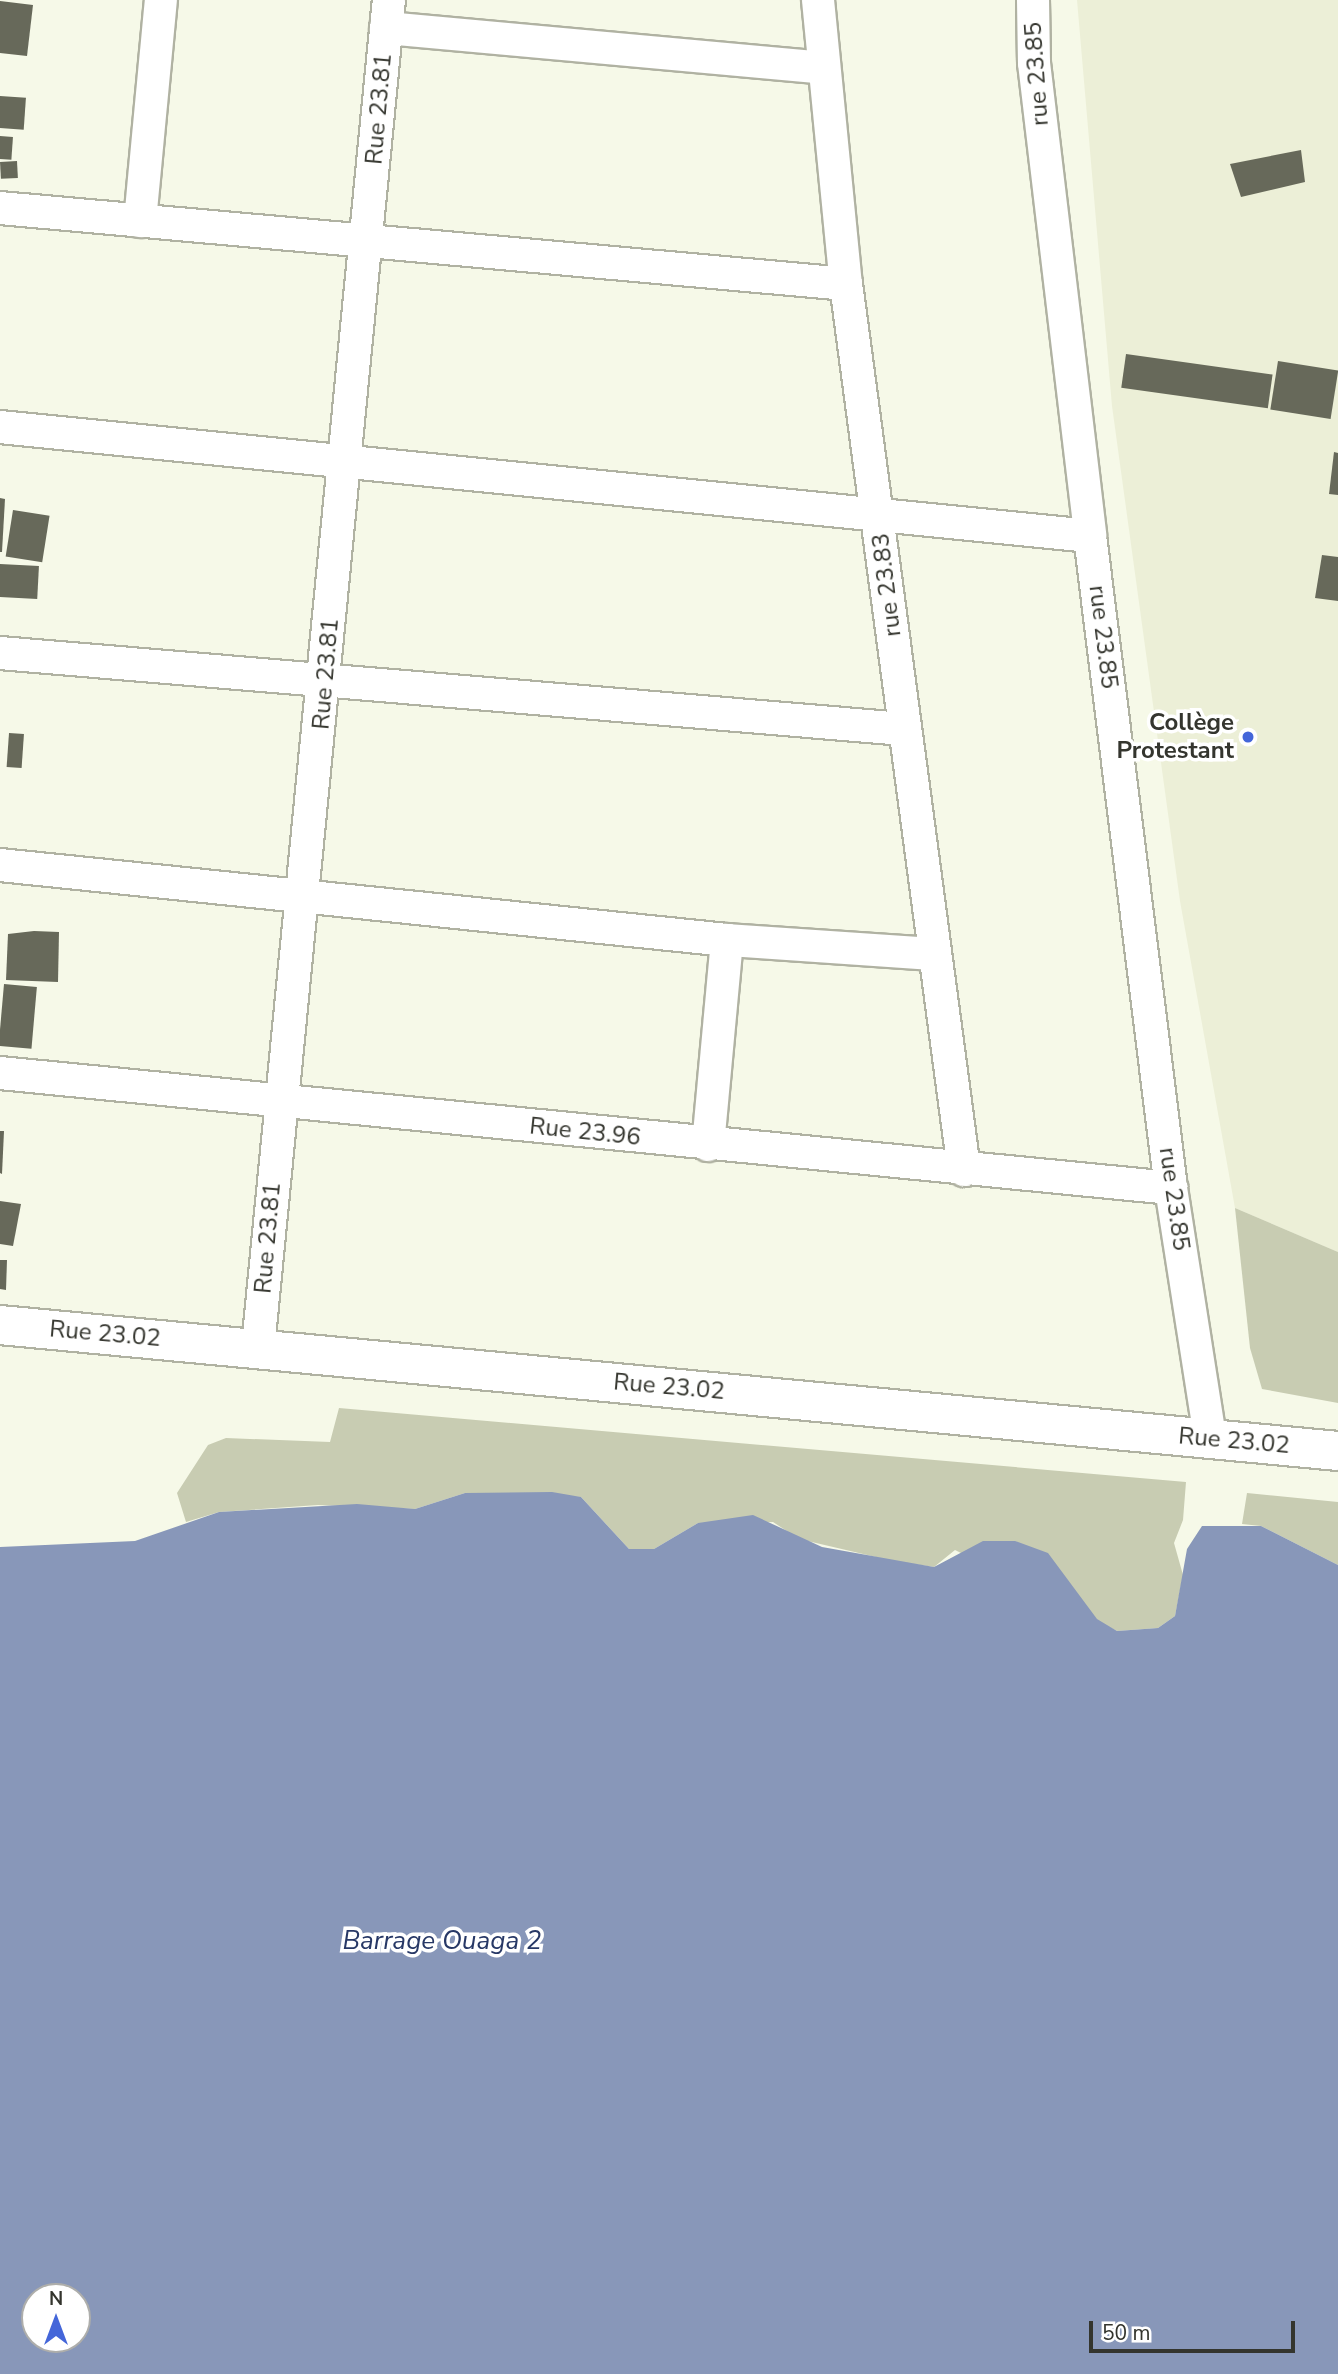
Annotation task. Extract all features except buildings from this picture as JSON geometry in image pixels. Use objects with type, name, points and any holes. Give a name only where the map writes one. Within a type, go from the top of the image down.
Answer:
[{"type":"street","points":[[140,221],[162,0]]},
{"type":"street","name":"rue 23.83","points":[[818,0],[822,68],[846,284],[879,513],[932,954],[964,1170]]},
{"type":"street","name":"rue 23.85","points":[[1033,0],[1034,63],[1090,536],[1171,1188],[1210,1438]]},
{"type":"street","points":[[387,14],[822,68]]},
{"type":"street","name":"Rue 23.81","points":[[258,1347],[368,245],[387,14]]},
{"type":"street","points":[[0,208],[368,245],[846,284]]},
{"type":"street","points":[[0,427],[1090,536]]},
{"type":"street","points":[[0,653],[325,685],[904,729]]},
{"type":"street","points":[[0,865],[727,940],[932,954]]},
{"type":"street","points":[[708,1145],[727,940]]},
{"type":"street","name":"Rue 23.96","points":[[0,1073],[708,1145],[1171,1188]]},
{"type":"street","name":"Rue 23.02","points":[[0,1325],[258,1347],[1338,1451]]},
{"type":"shaded area","name":"Collège Protestant","points":[[1077,0],[1338,0],[1338,1252],[1235,1208],[1180,901],[1112,406]]},
{"type":"shaded area","points":[[1235,1208],[1338,1252],[1338,1403],[1262,1389],[1250,1348]]},
{"type":"shaded area","points":[[339,1408],[1186,1482],[1183,1520],[1174,1543],[1183,1575],[1175,1616],[1158,1628],[1117,1631],[955,1550],[934,1567],[893,1561],[799,1539],[773,1522],[698,1523],[654,1549],[629,1549],[581,1497],[465,1493],[415,1509],[318,1505],[219,1512],[186,1522],[177,1493],[208,1445],[226,1438],[330,1442]]},
{"type":"shaded area","points":[[1247,1493],[1338,1502],[1338,1565],[1261,1526],[1242,1524]]},
{"type":"water","name":"Barrage Ouaga 2","points":[[552,1492],[581,1497],[629,1549],[654,1549],[698,1523],[753,1515],[822,1547],[934,1567],[983,1541],[1015,1541],[1048,1553],[1097,1619],[1117,1631],[1158,1628],[1175,1616],[1187,1549],[1202,1526],[1261,1526],[1338,1565],[1338,2374],[0,2374],[0,1547],[135,1541],[219,1512],[357,1504],[415,1509],[465,1493]]},
{"type":"place","name":"Collège Protestant","points":[[1248,737]]}]
